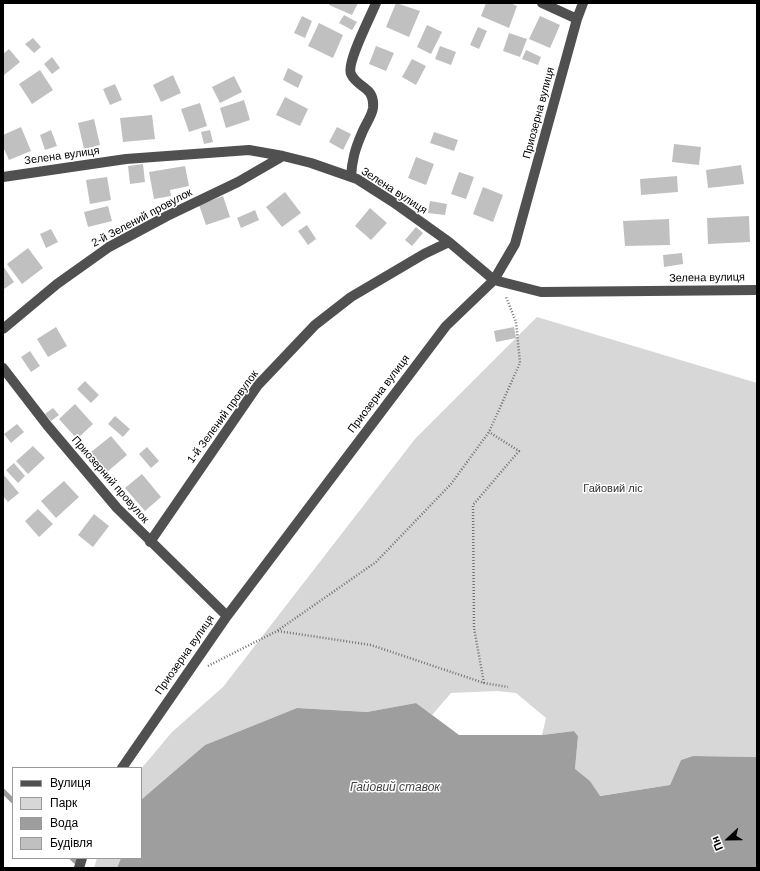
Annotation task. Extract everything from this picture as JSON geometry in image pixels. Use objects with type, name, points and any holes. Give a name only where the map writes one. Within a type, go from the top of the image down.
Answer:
[{"type":"street","points":[[351,177],[353,156],[373,109],[373,97],[368,90],[356,81],[350,73],[351,62],[376,3]]},
{"type":"street","points":[[542,3],[577,19]]},
{"type":"street","name":"Приозерна вулиця","points":[[123,767],[227,616],[446,326],[498,282],[515,244],[577,19],[583,3]]},
{"type":"street","name":"Зелена вулиця","points":[[3,177],[134,159],[249,150],[311,163],[351,177],[393,202],[449,242],[498,282],[541,292],[757,290]]},
{"type":"street","name":"2-й Зелений провулок","points":[[3,329],[57,284],[109,247],[167,216],[238,182],[283,156]]},
{"type":"street","name":"1-й Зелений провулок","points":[[150,542],[258,385],[315,325],[351,297],[424,254],[449,242]]},
{"type":"street","name":"Приозерний провулок","points":[[3,368],[47,425],[112,502],[150,542],[227,616]]},
{"type":"path","points":[[204,669],[278,631],[376,562],[451,484],[489,432],[520,363],[516,322],[498,282]]},
{"type":"path","points":[[484,683],[474,628],[473,505],[519,451],[489,432]]},
{"type":"path","points":[[278,631],[371,645],[484,683],[508,687]]},
{"type":"green space","name":"Гайовий ліс","points":[[537,317],[757,383],[757,757],[693,756],[681,760],[670,785],[599,796],[590,781],[575,770],[578,736],[574,731],[542,735],[546,718],[516,693],[497,691],[451,693],[432,715],[416,703],[367,712],[297,708],[205,745],[142,800],[142,768],[172,732],[223,687],[415,439]]},
{"type":"green space","points":[[97,859],[121,859],[117,868],[94,868]]},
{"type":"water","name":"Гайовий ставок","points":[[416,703],[459,735],[542,735],[574,731],[578,736],[575,769],[590,781],[600,796],[670,785],[681,760],[693,756],[757,757],[757,868],[117,868],[121,859],[142,859],[142,799],[205,745],[297,708],[367,712]]},
{"type":"building","points":[[330,3],[358,3],[352,15],[329,5]]},
{"type":"building","points":[[396,3],[420,11],[409,37],[386,27]]},
{"type":"building","points":[[486,3],[510,3],[517,6],[509,28],[481,16]]},
{"type":"building","points":[[344,15],[357,22],[352,30],[339,23]]},
{"type":"building","points":[[302,16],[312,21],[305,38],[294,33]]},
{"type":"building","points":[[540,16],[560,25],[550,48],[529,39]]},
{"type":"building","points":[[319,23],[343,35],[333,58],[308,46]]},
{"type":"building","points":[[427,25],[442,32],[431,54],[417,47]]},
{"type":"building","points":[[478,27],[487,31],[479,49],[470,45]]},
{"type":"building","points":[[509,33],[527,39],[520,57],[503,51]]},
{"type":"building","points":[[33,38],[41,47],[34,53],[25,44]]},
{"type":"building","points":[[376,46],[394,53],[386,71],[369,64]]},
{"type":"building","points":[[440,46],[456,52],[451,65],[435,59]]},
{"type":"building","points":[[9,49],[20,62],[3,76],[3,54]]},
{"type":"building","points":[[526,50],[541,57],[538,65],[522,59]]},
{"type":"building","points":[[52,57],[60,68],[52,74],[44,64]]},
{"type":"building","points":[[412,59],[426,66],[416,85],[402,77]]},
{"type":"building","points":[[288,68],[303,76],[298,88],[283,80]]},
{"type":"building","points":[[40,70],[53,90],[32,104],[19,84]]},
{"type":"building","points":[[173,75],[181,93],[161,102],[153,85]]},
{"type":"building","points":[[234,76],[242,92],[220,103],[212,87]]},
{"type":"building","points":[[115,84],[122,100],[110,105],[103,89]]},
{"type":"building","points":[[285,97],[308,109],[300,126],[276,115]]},
{"type":"building","points":[[244,100],[250,120],[226,128],[220,108]]},
{"type":"building","points":[[200,103],[207,126],[189,132],[181,109]]},
{"type":"building","points":[[152,115],[155,139],[123,142],[120,118]]},
{"type":"building","points":[[94,119],[100,145],[84,149],[78,123]]},
{"type":"building","points":[[21,127],[31,151],[9,160],[3,147],[3,135]]},
{"type":"building","points":[[337,127],[351,134],[343,150],[329,142]]},
{"type":"building","points":[[51,130],[57,146],[45,150],[40,135]]},
{"type":"building","points":[[210,130],[213,142],[204,144],[201,132]]},
{"type":"building","points":[[434,132],[458,140],[454,151],[430,143]]},
{"type":"building","points":[[674,144],[701,147],[699,165],[672,162]]},
{"type":"building","points":[[416,157],[434,164],[426,185],[408,178]]},
{"type":"building","points":[[143,164],[145,182],[130,184],[128,166]]},
{"type":"building","points":[[741,165],[744,184],[708,188],[706,170]]},
{"type":"building","points":[[185,166],[189,186],[170,190],[171,196],[154,199],[149,172]]},
{"type":"building","points":[[459,172],[474,177],[466,199],[451,194]]},
{"type":"building","points":[[677,176],[678,192],[641,195],[640,179]]},
{"type":"building","points":[[107,177],[111,200],[90,204],[86,180]]},
{"type":"building","points":[[483,187],[503,195],[493,222],[473,214]]},
{"type":"building","points":[[285,192],[301,213],[282,227],[266,207]]},
{"type":"building","points":[[223,196],[230,217],[206,225],[199,205]]},
{"type":"building","points":[[430,201],[447,204],[445,215],[428,213]]},
{"type":"building","points":[[108,206],[112,221],[88,227],[84,212]]},
{"type":"building","points":[[370,208],[387,223],[371,240],[355,226]]},
{"type":"building","points":[[255,210],[259,220],[241,228],[237,218]]},
{"type":"building","points":[[749,216],[750,242],[708,244],[707,218]]},
{"type":"building","points":[[669,219],[670,245],[625,246],[623,221]]},
{"type":"building","points":[[307,225],[316,239],[308,245],[298,231]]},
{"type":"building","points":[[416,227],[423,233],[412,246],[405,240]]},
{"type":"building","points":[[51,229],[58,242],[46,248],[40,234]]},
{"type":"building","points":[[28,248],[43,268],[22,284],[7,264]]},
{"type":"building","points":[[682,253],[683,264],[664,267],[663,255]]},
{"type":"building","points":[[3,266],[14,282],[4,289],[3,288]]},
{"type":"building","points":[[56,327],[67,346],[48,357],[37,339]]},
{"type":"building","points":[[514,327],[516,338],[496,342],[494,331]]},
{"type":"building","points":[[30,351],[40,366],[31,372],[21,357]]},
{"type":"building","points":[[85,381],[99,395],[91,403],[77,389]]},
{"type":"building","points":[[75,404],[93,424],[77,439],[59,419]]},
{"type":"building","points":[[53,408],[59,415],[51,421],[45,414]]},
{"type":"building","points":[[115,416],[130,429],[123,437],[108,424]]},
{"type":"building","points":[[17,424],[24,432],[11,443],[4,434]]},
{"type":"building","points":[[111,436],[127,455],[107,472],[91,452]]},
{"type":"building","points":[[33,446],[45,458],[28,474],[16,461]]},
{"type":"building","points":[[147,447],[159,461],[151,468],[139,454]]},
{"type":"building","points":[[14,463],[25,476],[18,483],[6,470]]},
{"type":"building","points":[[3,474],[19,493],[8,502],[3,496]]},
{"type":"building","points":[[142,474],[161,497],[145,511],[125,488]]},
{"type":"building","points":[[64,481],[79,497],[56,518],[41,501]]},
{"type":"building","points":[[38,509],[53,524],[39,537],[25,521]]},
{"type":"building","points":[[94,514],[109,526],[93,547],[78,535]]},
{"type":"waterway","points":[[3,791],[12,800]]}]
